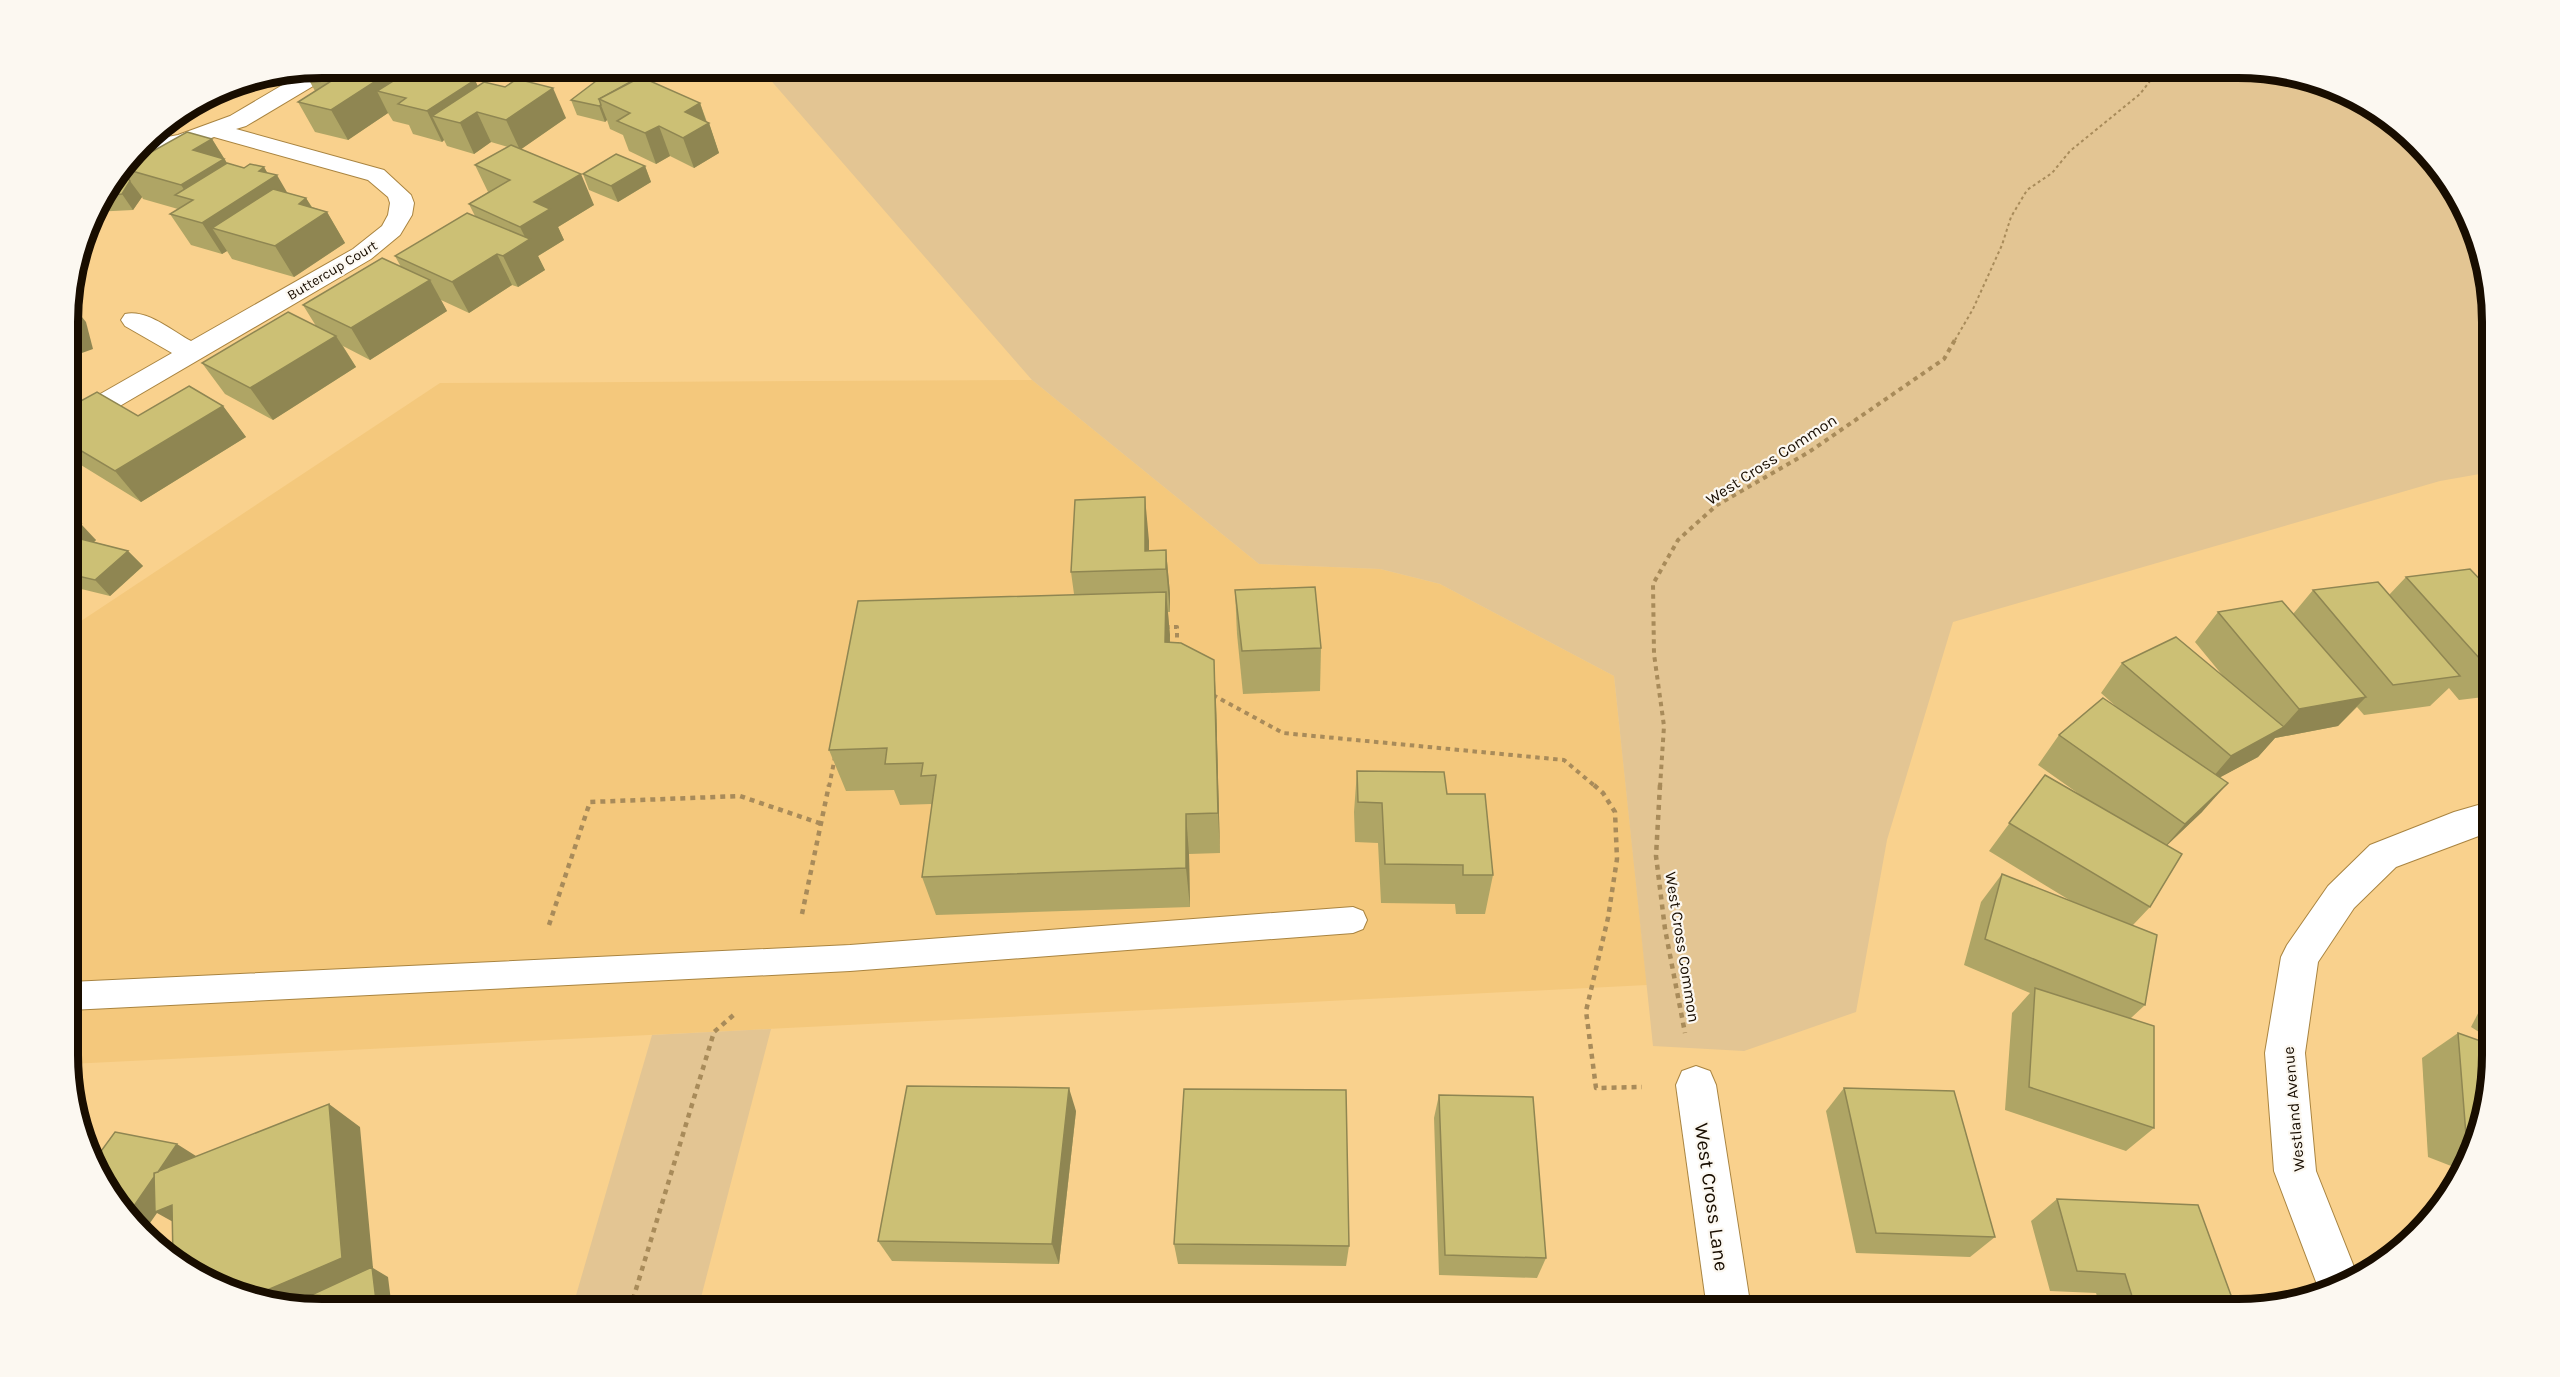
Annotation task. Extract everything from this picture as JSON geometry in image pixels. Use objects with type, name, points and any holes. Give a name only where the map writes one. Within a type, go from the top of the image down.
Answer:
[{"type":"street","points":[[154,146],[183,141],[238,122],[309,79]]},
{"type":"street","name":"Buttercup Court","points":[[91,411],[379,242],[391,230],[400,215],[402,203],[399,195],[376,175],[216,131]]},
{"type":"street","points":[[134,320],[192,352]]},
{"type":"street","name":"Westland Avenue","points":[[2336,1278],[2295,1171],[2285,1053],[2300,957],[2341,897],[2383,856],[2482,819]]},
{"type":"street","name":"West Cross Lane","points":[[1696,1085],[1728,1299]]},
{"type":"lane","points":[[78,996],[850,958],[1353,920]]},
{"type":"path","name":"West Cross Common","points":[[1696,1085],[1665,929],[1656,856],[1664,726],[1654,654],[1653,584],[1678,540],[1717,505],[1809,452],[1944,359],[1973,309],[2002,245],[2011,217],[2027,190],[2052,173],[2070,151],[2140,94],[2154,78]]},
{"type":"path","points":[[1154,627],[1177,627],[1177,656]]},
{"type":"path","points":[[1205,691],[1283,733],[1564,760],[1603,793],[1615,812],[1617,859],[1608,918],[1586,1011],[1596,1088],[1696,1085]]},
{"type":"path","points":[[801,918],[837,746]]},
{"type":"path","points":[[549,926],[590,802],[740,796],[822,824]]},
{"type":"path","points":[[633,1299],[714,1032],[744,1006],[754,963]]},
{"type":"shaded area","points":[[769,78],[2238,78],[2270,80],[2301,86],[2346,103],[2386,128],[2432,174],[2457,214],[2474,259],[2480,290],[2482,474],[2440,481],[1953,622],[1887,840],[1856,1012],[1744,1051],[1653,1046],[1614,676],[1440,584],[1380,569],[1259,564],[1032,380]]},
{"type":"shaded area","points":[[1032,380],[1259,564],[1380,569],[1440,584],[1614,676],[1647,985],[79,1064],[78,623],[440,383]]},
{"type":"shaded area","points":[[771,1029],[701,1299],[575,1299],[652,1035]]},
{"type":"building","points":[[336,78],[381,78],[331,110],[298,102]]},
{"type":"building","points":[[398,78],[475,80],[427,111],[398,104],[406,98],[377,91]]},
{"type":"building","points":[[600,78],[632,81],[599,99],[601,105],[599,106],[571,100]]},
{"type":"building","points":[[643,78],[700,103],[685,112],[709,123],[683,138],[659,126],[645,133],[617,121],[630,113],[599,99]]},
{"type":"building","points":[[517,79],[553,88],[506,120],[477,112],[460,123],[432,116],[484,82],[505,87]]},
{"type":"building","points":[[187,132],[212,139],[193,150],[224,159],[181,185],[131,171],[144,156]]},
{"type":"building","points":[[511,145],[581,174],[534,202],[550,209],[520,227],[469,204],[510,180],[475,165]]},
{"type":"building","points":[[616,154],[645,166],[611,186],[583,174]]},
{"type":"building","points":[[227,163],[244,168],[250,164],[264,167],[259,171],[277,175],[202,223],[170,214],[193,200],[175,195]]},
{"type":"building","points":[[127,176],[130,181],[122,194],[114,194]]},
{"type":"building","points":[[273,189],[306,198],[299,204],[327,212],[275,246],[212,228]]},
{"type":"building","points":[[467,213],[530,239],[503,256],[497,254],[452,282],[395,256]]},
{"type":"building","points":[[382,258],[430,280],[351,328],[303,305]]},
{"type":"building","points":[[288,312],[336,336],[250,388],[202,363]]},
{"type":"building","points":[[189,386],[223,406],[115,471],[78,449],[78,402],[97,392],[138,416]]},
{"type":"building","points":[[1145,497],[1145,551],[1166,550],[1166,569],[1071,572],[1075,500]]},
{"type":"building","points":[[78,538],[128,551],[95,580],[78,576]]},
{"type":"building","points":[[2470,569],[2482,582],[2482,661],[2406,577]]},
{"type":"building","points":[[2378,582],[2460,676],[2393,685],[2313,590]]},
{"type":"building","points":[[1315,587],[1321,648],[1242,651],[1235,590]]},
{"type":"building","points":[[1166,592],[1165,642],[1181,643],[1214,660],[1218,813],[1186,814],[1186,868],[922,877],[936,775],[921,776],[923,763],[885,764],[887,748],[829,750],[858,601]]},
{"type":"building","points":[[2282,601],[2366,697],[2299,709],[2218,612]]},
{"type":"building","points":[[2176,637],[2284,727],[2231,756],[2122,663]]},
{"type":"building","points":[[2103,698],[2228,783],[2185,824],[2059,735]]},
{"type":"building","points":[[1357,771],[1444,772],[1447,794],[1485,794],[1493,875],[1463,875],[1463,865],[1385,864],[1382,803],[1358,802]]},
{"type":"building","points":[[2045,775],[2182,854],[2150,907],[2009,823]]},
{"type":"building","points":[[2002,874],[2157,935],[2145,1005],[1985,939]]},
{"type":"building","points":[[2035,988],[2154,1026],[2154,1128],[2029,1087]]},
{"type":"building","points":[[2458,1033],[2482,1041],[2480,1087],[2474,1118],[2468,1136],[2466,1135]]},
{"type":"building","points":[[907,1086],[1069,1088],[1052,1244],[878,1241]]},
{"type":"building","points":[[1844,1088],[1954,1091],[1995,1237],[1876,1233]]},
{"type":"building","points":[[1184,1089],[1346,1090],[1349,1246],[1174,1244]]},
{"type":"building","points":[[1439,1095],[1533,1097],[1546,1258],[1445,1255]]},
{"type":"building","points":[[329,1104],[342,1258],[263,1292],[214,1274],[173,1248],[172,1205],[155,1212],[154,1173]]},
{"type":"building","points":[[115,1132],[177,1144],[158,1172],[154,1173],[154,1177],[132,1208],[111,1177],[99,1154]]},
{"type":"building","points":[[2057,1199],[2198,1205],[2232,1299],[2133,1299],[2125,1274],[2077,1271]]},
{"type":"building","points":[[372,1267],[376,1299],[305,1298]]}]
